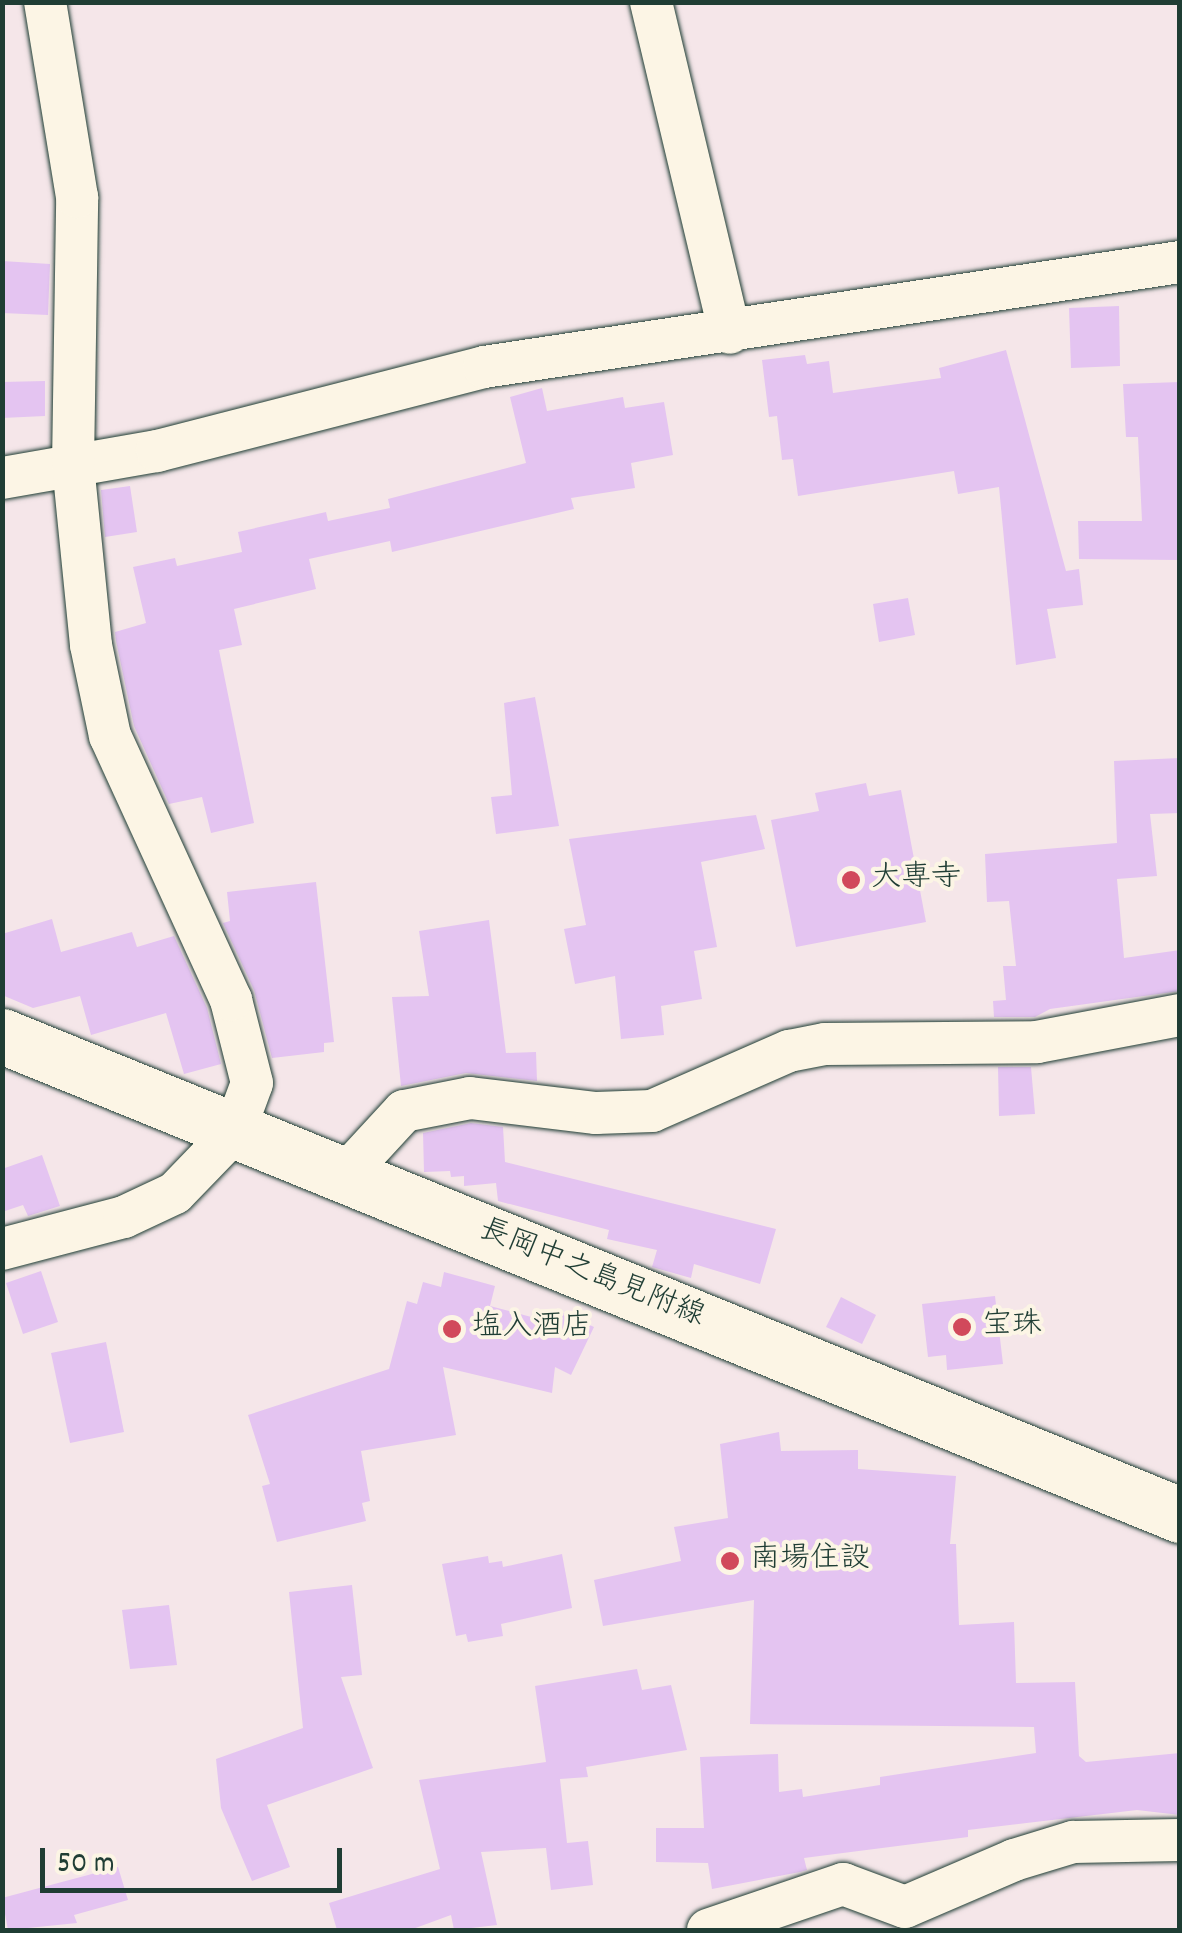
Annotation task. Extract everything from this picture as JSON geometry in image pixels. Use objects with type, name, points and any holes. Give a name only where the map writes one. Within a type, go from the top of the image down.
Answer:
[{"type":"main road","name":"長岡中之島見附線","points":[[2,1036],[1180,1515]]},
{"type":"street","points":[[2,1249],[124,1217],[175,1193],[234,1132],[252,1083],[246,1042],[110,736],[92,645],[73,464],[77,197],[44,2]]},
{"type":"street","points":[[652,2],[730,334]]},
{"type":"street","points":[[2,478],[298,418],[484,367],[730,334],[1180,262]]},
{"type":"street","points":[[345,1175],[404,1111],[470,1098],[596,1113],[652,1111],[789,1052],[825,1044],[1037,1042],[1180,1014]]},
{"type":"street","points":[[708,1930],[844,1884],[905,1907],[1014,1860],[1073,1842],[1180,1840]]},
{"type":"building","points":[[2,261],[50,264],[48,315],[2,313]]},
{"type":"building","points":[[1119,306],[1120,366],[1071,368],[1069,308]]},
{"type":"building","points":[[1006,350],[1066,571],[1079,569],[1083,605],[1047,609],[1056,658],[1016,665],[999,487],[958,494],[954,471],[798,496],[793,459],[782,460],[777,416],[769,417],[762,360],[805,355],[807,364],[829,361],[833,393],[941,378],[939,368]]},
{"type":"building","points":[[45,381],[45,416],[2,418],[2,382]]},
{"type":"building","points":[[1180,382],[1180,560],[1079,559],[1078,521],[1142,521],[1138,437],[1126,437],[1123,384]]},
{"type":"building","points":[[542,388],[547,411],[623,397],[625,408],[664,402],[673,455],[631,463],[635,488],[571,498],[574,509],[392,552],[390,541],[309,559],[316,589],[234,609],[242,645],[219,650],[254,823],[211,833],[202,797],[169,804],[134,726],[116,641],[115,632],[146,623],[133,567],[175,558],[177,566],[242,552],[238,532],[326,512],[328,521],[390,508],[388,499],[526,463],[510,397]]},
{"type":"building","points":[[130,486],[137,532],[105,537],[101,490]]},
{"type":"building","points":[[908,598],[915,635],[879,642],[873,604]]},
{"type":"building","points":[[535,697],[559,826],[496,834],[491,797],[512,795],[504,703]]},
{"type":"building","points":[[1180,758],[1180,813],[1150,814],[1157,876],[1117,879],[1124,958],[1180,950],[1180,991],[1050,1009],[1035,1017],[994,1017],[993,1001],[1006,1000],[1003,966],[1016,966],[1009,901],[987,902],[985,854],[1117,843],[1114,761]]},
{"type":"building","points":[[866,783],[869,796],[901,790],[926,922],[796,947],[771,820],[819,811],[815,793]]},
{"type":"building","points":[[756,815],[765,849],[701,862],[717,947],[694,951],[702,999],[661,1006],[664,1035],[621,1039],[615,976],[575,984],[564,929],[586,925],[569,839]]},
{"type":"building","points":[[316,882],[334,1042],[324,1043],[324,1052],[272,1058],[254,990],[223,923],[230,921],[227,892]]},
{"type":"building","points":[[52,919],[61,952],[132,932],[137,947],[174,936],[207,1008],[221,1064],[184,1074],[166,1013],[91,1035],[80,996],[33,1008],[2,995],[2,934]]},
{"type":"building","points":[[489,920],[506,1053],[536,1052],[537,1081],[466,1073],[401,1086],[392,997],[429,996],[419,931]]},
{"type":"building","points":[[998,1067],[1031,1067],[1035,1114],[999,1116]]},
{"type":"building","points":[[471,1123],[503,1127],[505,1162],[776,1229],[760,1284],[694,1264],[691,1278],[652,1267],[657,1250],[607,1239],[609,1230],[498,1201],[496,1183],[464,1186],[464,1176],[451,1177],[450,1171],[424,1172],[423,1133]]},
{"type":"building","points":[[42,1155],[60,1206],[28,1216],[23,1205],[2,1212],[2,1169]]},
{"type":"building","points":[[41,1271],[58,1322],[23,1334],[6,1283]]},
{"type":"building","points":[[444,1272],[495,1286],[490,1306],[550,1322],[555,1309],[594,1327],[571,1375],[555,1367],[552,1393],[443,1367],[456,1435],[361,1451],[370,1501],[362,1503],[366,1521],[277,1542],[262,1486],[270,1484],[248,1415],[389,1369],[407,1301],[417,1304],[423,1282],[441,1287]]},
{"type":"building","name":"宝珠","points":[[995,1296],[1003,1364],[947,1370],[946,1355],[928,1357],[922,1304]]},
{"type":"building","points":[[841,1297],[876,1315],[862,1344],[826,1327]]},
{"type":"building","points":[[106,1342],[124,1432],[70,1443],[51,1353]]},
{"type":"building","points":[[779,1432],[781,1451],[858,1450],[858,1469],[956,1476],[950,1544],[956,1544],[959,1625],[1014,1622],[1016,1683],[1075,1682],[1079,1756],[1086,1762],[1180,1753],[1180,1815],[1137,1810],[968,1830],[968,1837],[804,1858],[807,1870],[712,1889],[708,1863],[656,1862],[656,1828],[704,1828],[700,1757],[778,1754],[779,1792],[802,1789],[803,1797],[880,1785],[880,1777],[1036,1753],[1034,1727],[750,1724],[754,1600],[603,1626],[594,1580],[681,1561],[674,1527],[728,1518],[720,1444]]},
{"type":"building","points":[[562,1554],[572,1608],[501,1624],[503,1636],[468,1642],[466,1634],[456,1636],[442,1564],[488,1556],[489,1563],[502,1561],[503,1567]]},
{"type":"building","points":[[352,1585],[362,1675],[341,1677],[373,1768],[267,1805],[290,1867],[252,1881],[221,1808],[216,1759],[303,1728],[289,1592]]},
{"type":"building","points":[[169,1605],[177,1665],[130,1669],[122,1610]]},
{"type":"building","points":[[637,1669],[642,1690],[671,1685],[687,1750],[586,1767],[588,1777],[560,1779],[567,1843],[588,1841],[593,1885],[551,1890],[546,1848],[481,1852],[497,1925],[454,1930],[451,1915],[410,1930],[337,1930],[329,1903],[440,1869],[419,1780],[546,1762],[535,1686]]},
{"type":"building","points":[[118,1867],[128,1900],[74,1915],[77,1923],[8,1930],[2,1898]]},
{"type":"place","name":"大専寺","points":[[851,880]]},
{"type":"place","name":"宝珠","points":[[962,1327]]},
{"type":"place","name":"塩入酒店","points":[[452,1329]]},
{"type":"place","name":"南場住設","points":[[730,1561]]}]
